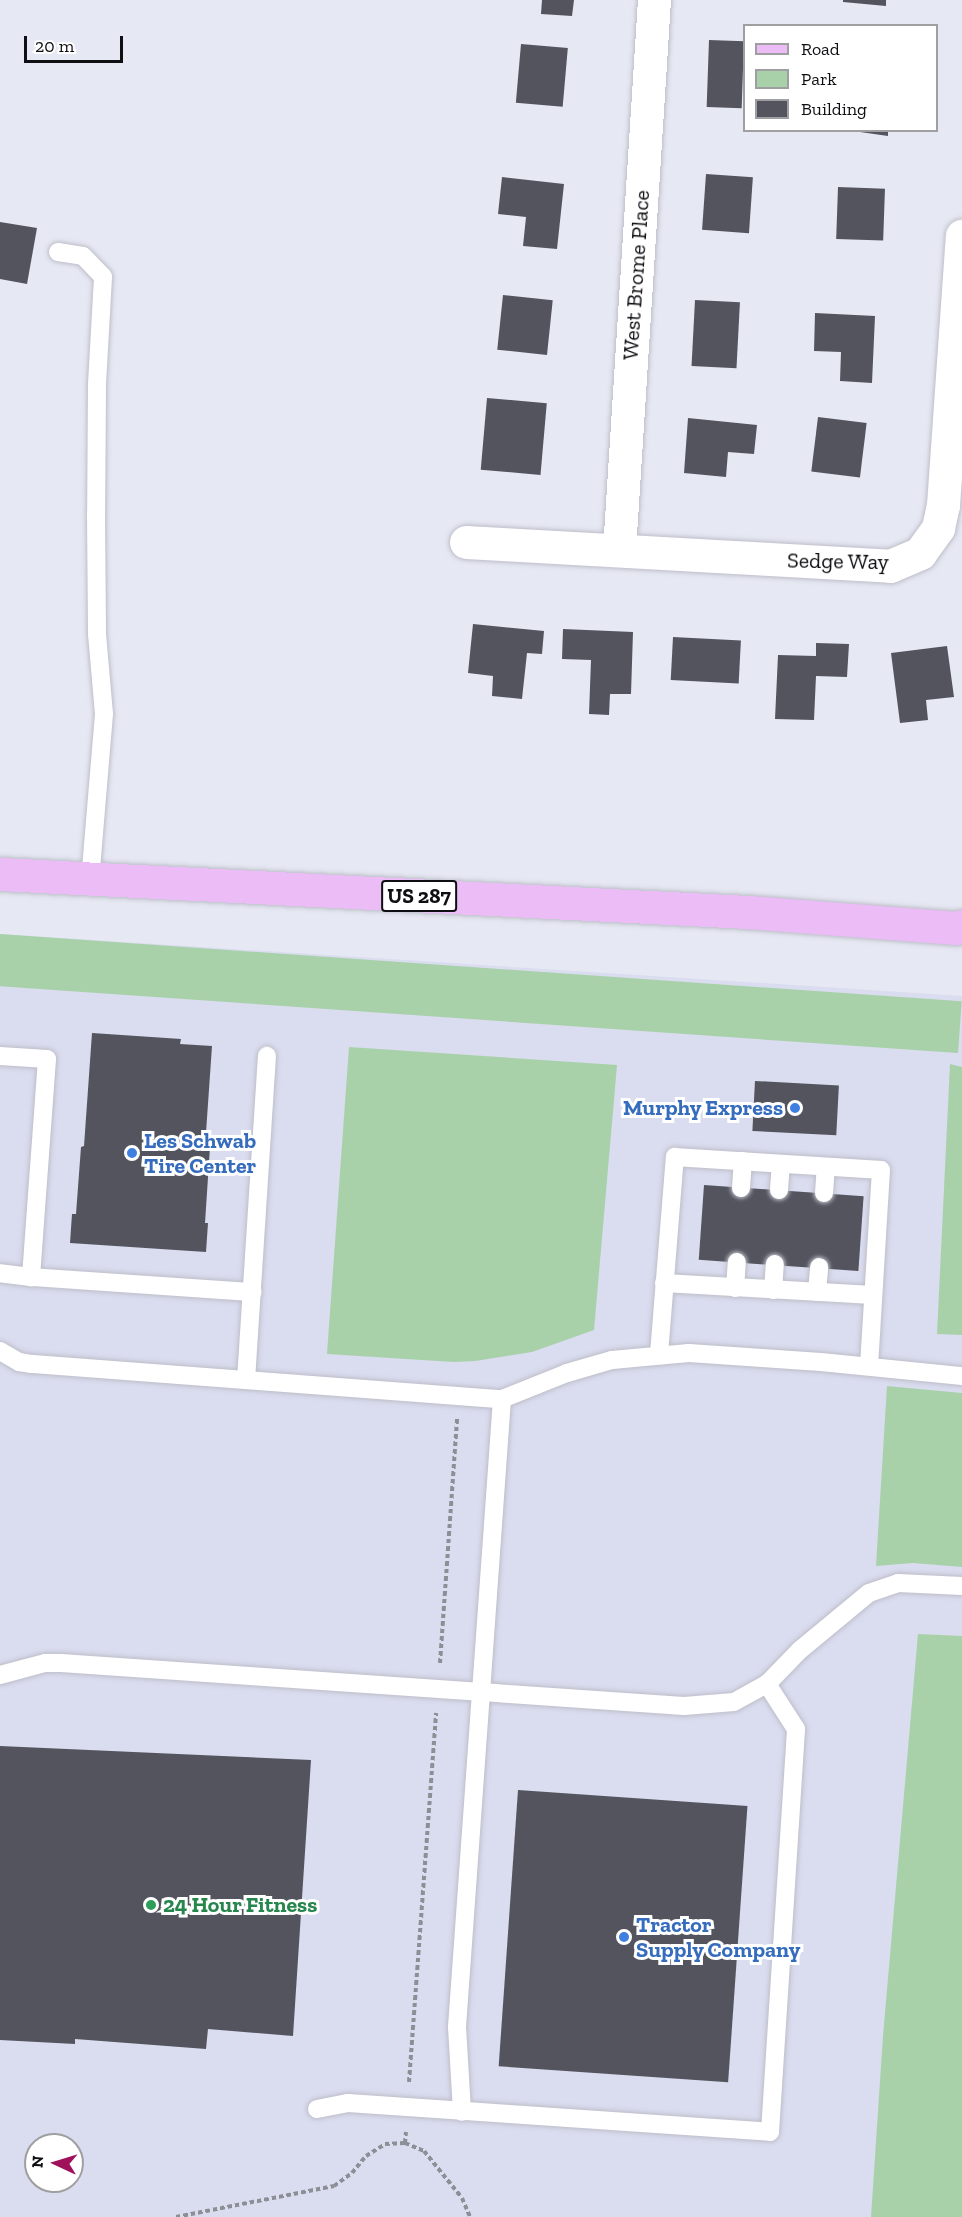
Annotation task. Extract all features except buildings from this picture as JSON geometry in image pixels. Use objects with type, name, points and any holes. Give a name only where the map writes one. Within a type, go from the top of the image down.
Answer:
[{"type":"main road","name":"US 287","points":[[0,874],[748,912],[960,929]]},
{"type":"street","name":"West Brome Place","points":[[619,550],[654,0]]},
{"type":"street","name":"Sedge Way","points":[[466,542],[890,566],[920,553],[938,528],[943,505],[962,236]]},
{"type":"lane","points":[[58,252],[83,256],[104,277],[97,386],[96,514],[97,634],[104,714],[90,880]]},
{"type":"lane","points":[[0,1056],[47,1059],[31,1276]]},
{"type":"lane","points":[[246,1380],[267,1056]]},
{"type":"lane","points":[[659,1354],[675,1157],[881,1170],[869,1366]]},
{"type":"lane","points":[[741,1188],[743,1161]]},
{"type":"lane","points":[[779,1190],[781,1164]]},
{"type":"lane","points":[[824,1192],[826,1167]]},
{"type":"lane","points":[[735,1287],[737,1262]]},
{"type":"lane","points":[[773,1290],[775,1264]]},
{"type":"lane","points":[[817,1292],[819,1267]]},
{"type":"lane","points":[[0,1273],[252,1292]]},
{"type":"lane","points":[[664,1283],[873,1296]]},
{"type":"lane","points":[[0,1351],[19,1362],[32,1364],[502,1399],[567,1373],[612,1360],[659,1354],[720,1354],[962,1376]]},
{"type":"lane","points":[[462,2112],[456,2027],[502,1399]]},
{"type":"lane","points":[[0,1675],[38,1665],[61,1663],[480,1690],[684,1706],[734,1702],[767,1684],[800,1650],[869,1593],[898,1582],[962,1586]]},
{"type":"lane","points":[[318,2109],[348,2103],[770,2132],[796,1729],[767,1684]]},
{"type":"path","points":[[405,2143],[459,1396]]},
{"type":"path","points":[[176,2217],[334,2186],[352,2173],[366,2156],[385,2144],[405,2143],[424,2151],[462,2198],[470,2217]]},
{"type":"shaded area","points":[[0,934],[962,996],[962,2217],[0,2217]]},
{"type":"green space","points":[[0,934],[962,1001],[958,1053],[0,986]]},
{"type":"green space","points":[[349,1047],[617,1065],[594,1330],[532,1352],[475,1361],[454,1362],[327,1354]]},
{"type":"green space","points":[[950,1064],[962,1067],[962,1335],[937,1334]]},
{"type":"green space","points":[[887,1386],[962,1393],[962,1567],[913,1563],[876,1566]]},
{"type":"green space","points":[[918,1634],[962,1636],[962,2217],[871,2217],[883,2036]]},
{"type":"place","name":"Murphy Express","points":[[795,1108]]},
{"type":"place","name":"Les Schwab Tire Center","points":[[132,1153]]},
{"type":"place","name":"24 Hour Fitness","points":[[151,1905]]},
{"type":"place","name":"Tractor Supply Company","points":[[624,1937]]}]
